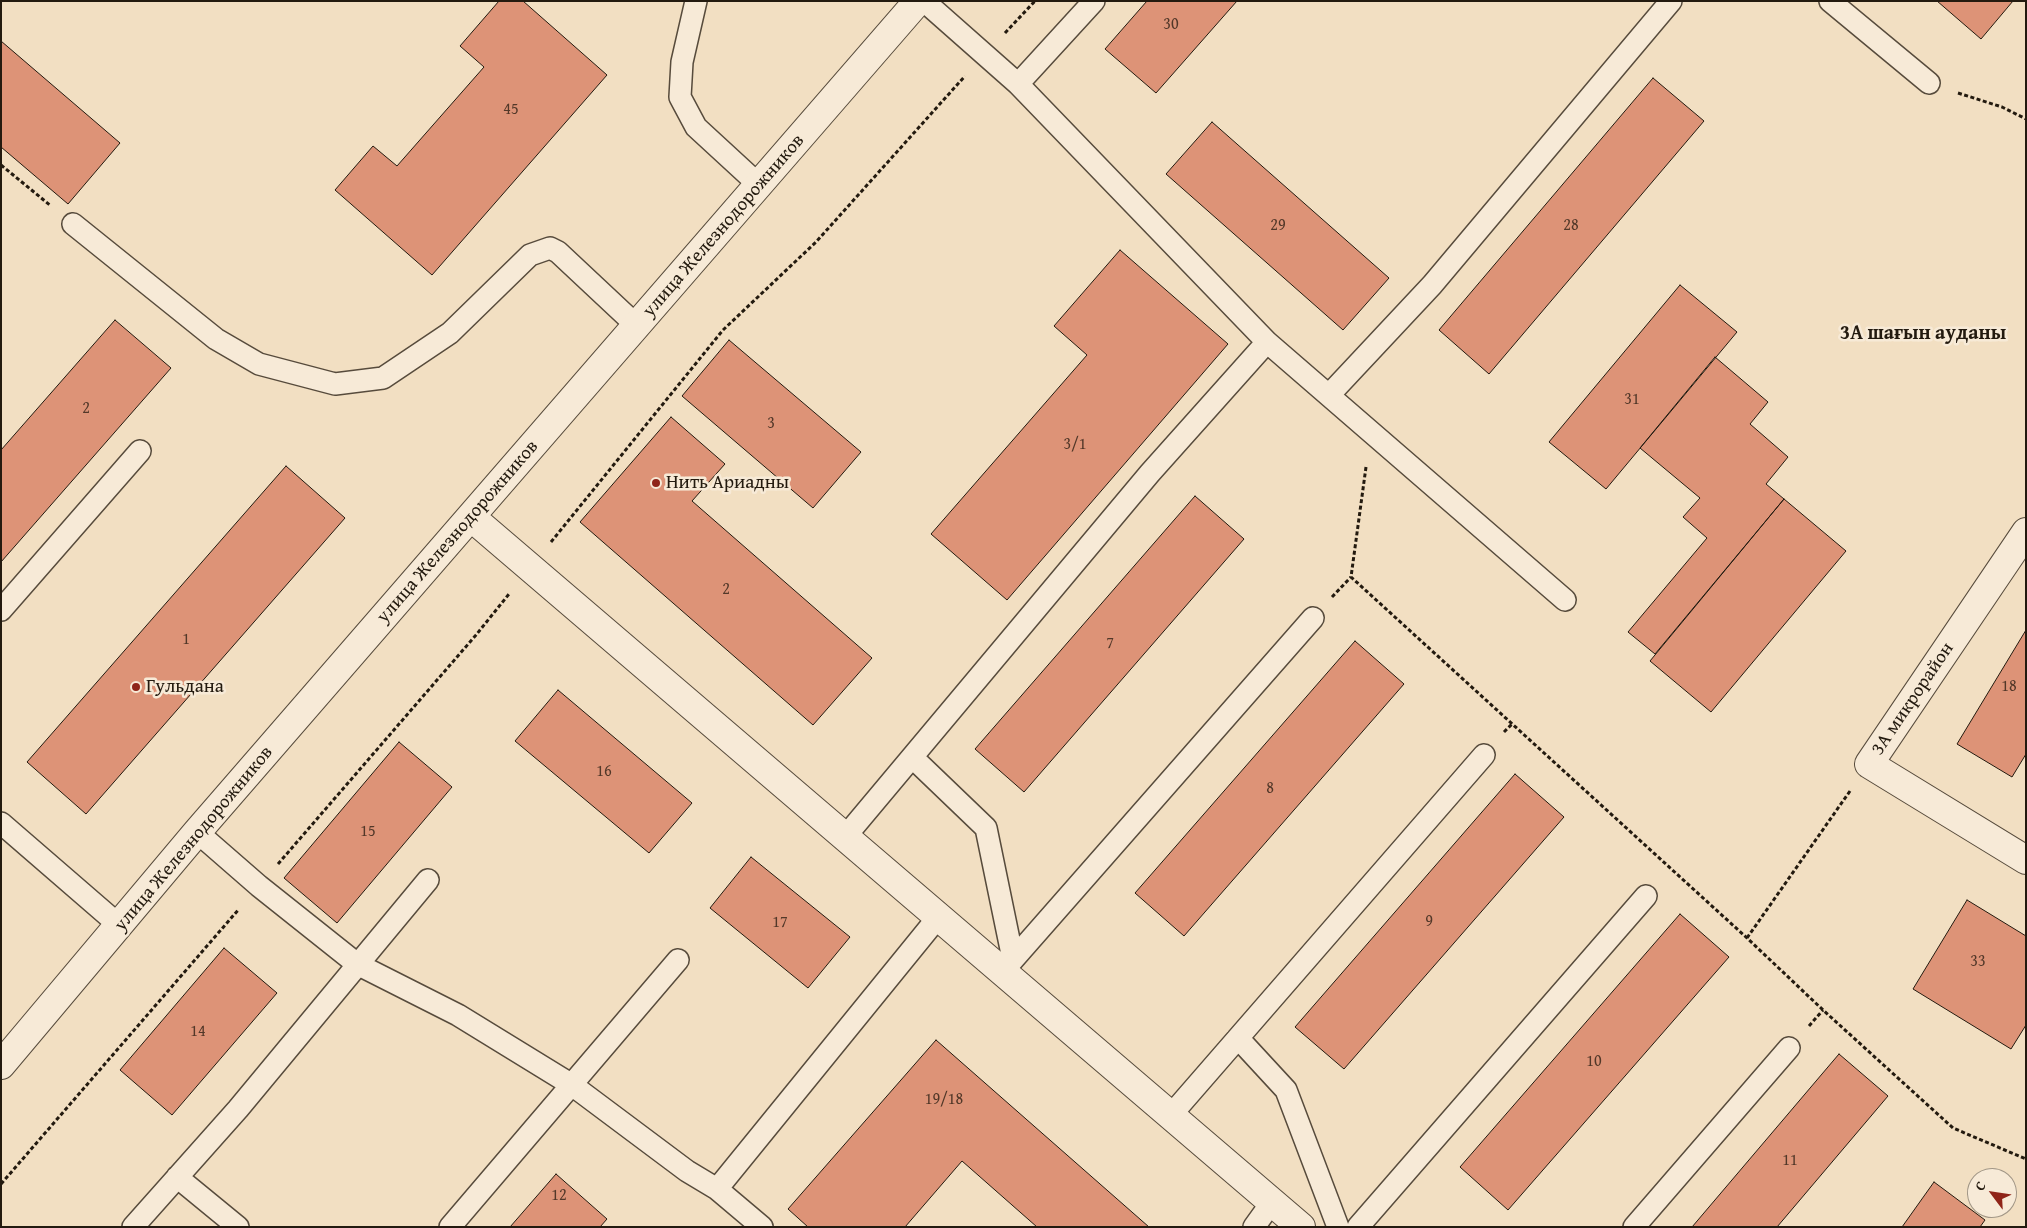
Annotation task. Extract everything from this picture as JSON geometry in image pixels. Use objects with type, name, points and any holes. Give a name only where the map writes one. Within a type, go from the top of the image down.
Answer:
[{"type":"street","name":"улица Железнодорожников","points":[[1,1065],[120,926],[197,832],[918,1]]},
{"type":"street","points":[[471,517],[939,916],[1008,965],[1171,1115],[1301,1227]]},
{"type":"street","name":"3А микрорайон","points":[[2026,532],[1869,764],[2026,860]]},
{"type":"lane","points":[[696,1],[682,62],[680,97],[696,127],[759,185]]},
{"type":"lane","points":[[924,1],[1018,84],[1267,342],[1565,600]]},
{"type":"lane","points":[[1018,84],[1094,1]]},
{"type":"lane","points":[[1329,395],[1432,284],[1671,1]]},
{"type":"lane","points":[[1830,1],[1929,83]]},
{"type":"lane","points":[[73,224],[216,338],[259,364],[335,384],[383,378],[450,333],[530,255],[550,248],[558,252],[637,326]]},
{"type":"lane","points":[[845,837],[1150,473],[1267,342]]},
{"type":"lane","points":[[1,610],[140,451]]},
{"type":"lane","points":[[1008,965],[1313,618]]},
{"type":"lane","points":[[1171,1115],[1484,755]]},
{"type":"lane","points":[[912,757],[986,828],[1008,965]]},
{"type":"lane","points":[[1,823],[120,926]]},
{"type":"lane","points":[[197,832],[259,886],[357,964],[458,1015],[572,1084],[687,1171],[717,1189],[762,1227]]},
{"type":"lane","points":[[133,1227],[238,1109],[428,880]]},
{"type":"lane","points":[[1358,1227],[1646,896]]},
{"type":"lane","points":[[717,1189],[939,916]]},
{"type":"lane","points":[[450,1227],[678,960]]},
{"type":"lane","points":[[1238,1038],[1286,1090],[1338,1227]]},
{"type":"lane","points":[[1634,1227],[1789,1048]]},
{"type":"lane","points":[[177,1177],[238,1227]]},
{"type":"lane","points":[[1254,1227],[1272,1202]]},
{"type":"path","points":[[1929,83],[2002,108],[2026,119]]},
{"type":"path","points":[[1,165],[73,224]]},
{"type":"path","points":[[1371,431],[1350,577],[1953,1128],[2026,1159]]},
{"type":"path","points":[[1747,938],[1869,764]]},
{"type":"building","points":[[499,1],[523,1],[607,75],[432,275],[335,190],[373,146],[397,166],[484,67],[460,46]]},
{"type":"building","points":[[1147,1],[1237,1],[1156,93],[1105,49]]},
{"type":"building","points":[[1937,1],[2013,1],[1981,39]]},
{"type":"building","points":[[1,41],[120,143],[68,204],[1,147]]},
{"type":"building","points":[[1653,78],[1704,121],[1489,374],[1439,330]]},
{"type":"building","points":[[1212,122],[1389,278],[1343,330],[1166,174]]},
{"type":"building","points":[[1120,250],[1228,344],[1007,600],[931,534],[1087,355],[1054,326]]},
{"type":"building","points":[[1680,285],[1737,332],[1606,489],[1549,442]]},
{"type":"building","points":[[115,320],[171,368],[1,562],[1,450]]},
{"type":"building","points":[[729,340],[861,452],[813,508],[682,396]]},
{"type":"building","points":[[1715,357],[1768,402],[1750,424],[1788,457],[1766,484],[1784,499],[1655,654],[1628,632],[1707,538],[1683,517],[1700,498],[1640,448]]},
{"type":"building","points":[[671,417],[725,464],[692,501],[872,658],[813,725],[580,522]]},
{"type":"building","points":[[286,466],[345,518],[86,814],[27,762]]},
{"type":"building","points":[[1195,496],[1244,539],[1024,792],[975,749]]},
{"type":"building","points":[[1784,499],[1846,551],[1711,712],[1650,661]]},
{"type":"building","points":[[2026,630],[2026,754],[2012,777],[1957,744]]},
{"type":"building","points":[[1355,641],[1404,684],[1184,936],[1135,893]]},
{"type":"building","points":[[558,690],[692,803],[649,853],[515,741]]},
{"type":"building","points":[[399,742],[452,787],[337,923],[284,878]]},
{"type":"building","points":[[1515,774],[1564,817],[1344,1069],[1295,1027]]},
{"type":"building","points":[[751,857],[850,937],[808,988],[710,908]]},
{"type":"building","points":[[1967,900],[2026,936],[2026,1025],[2011,1049],[1913,989]]},
{"type":"building","points":[[1680,914],[1729,957],[1508,1210],[1460,1167]]},
{"type":"building","points":[[224,948],[277,993],[172,1115],[120,1070]]},
{"type":"building","points":[[936,1040],[1149,1227],[1037,1227],[962,1161],[905,1227],[808,1227],[788,1209]]},
{"type":"building","points":[[1839,1054],[1888,1096],[1777,1227],[1692,1227]]},
{"type":"building","points":[[556,1174],[607,1219],[600,1227],[510,1227]]},
{"type":"building","points":[[1934,1182],[1967,1207],[1967,1218],[1982,1218],[1985,1220],[1980,1227],[1902,1227]]},
{"type":"place","name":"Нить Ариадны","points":[[656,483]]},
{"type":"place","name":"Гульдана","points":[[136,687]]},
{"type":"district","name":"3А шағын ауданы","points":[[1923,334]]}]
